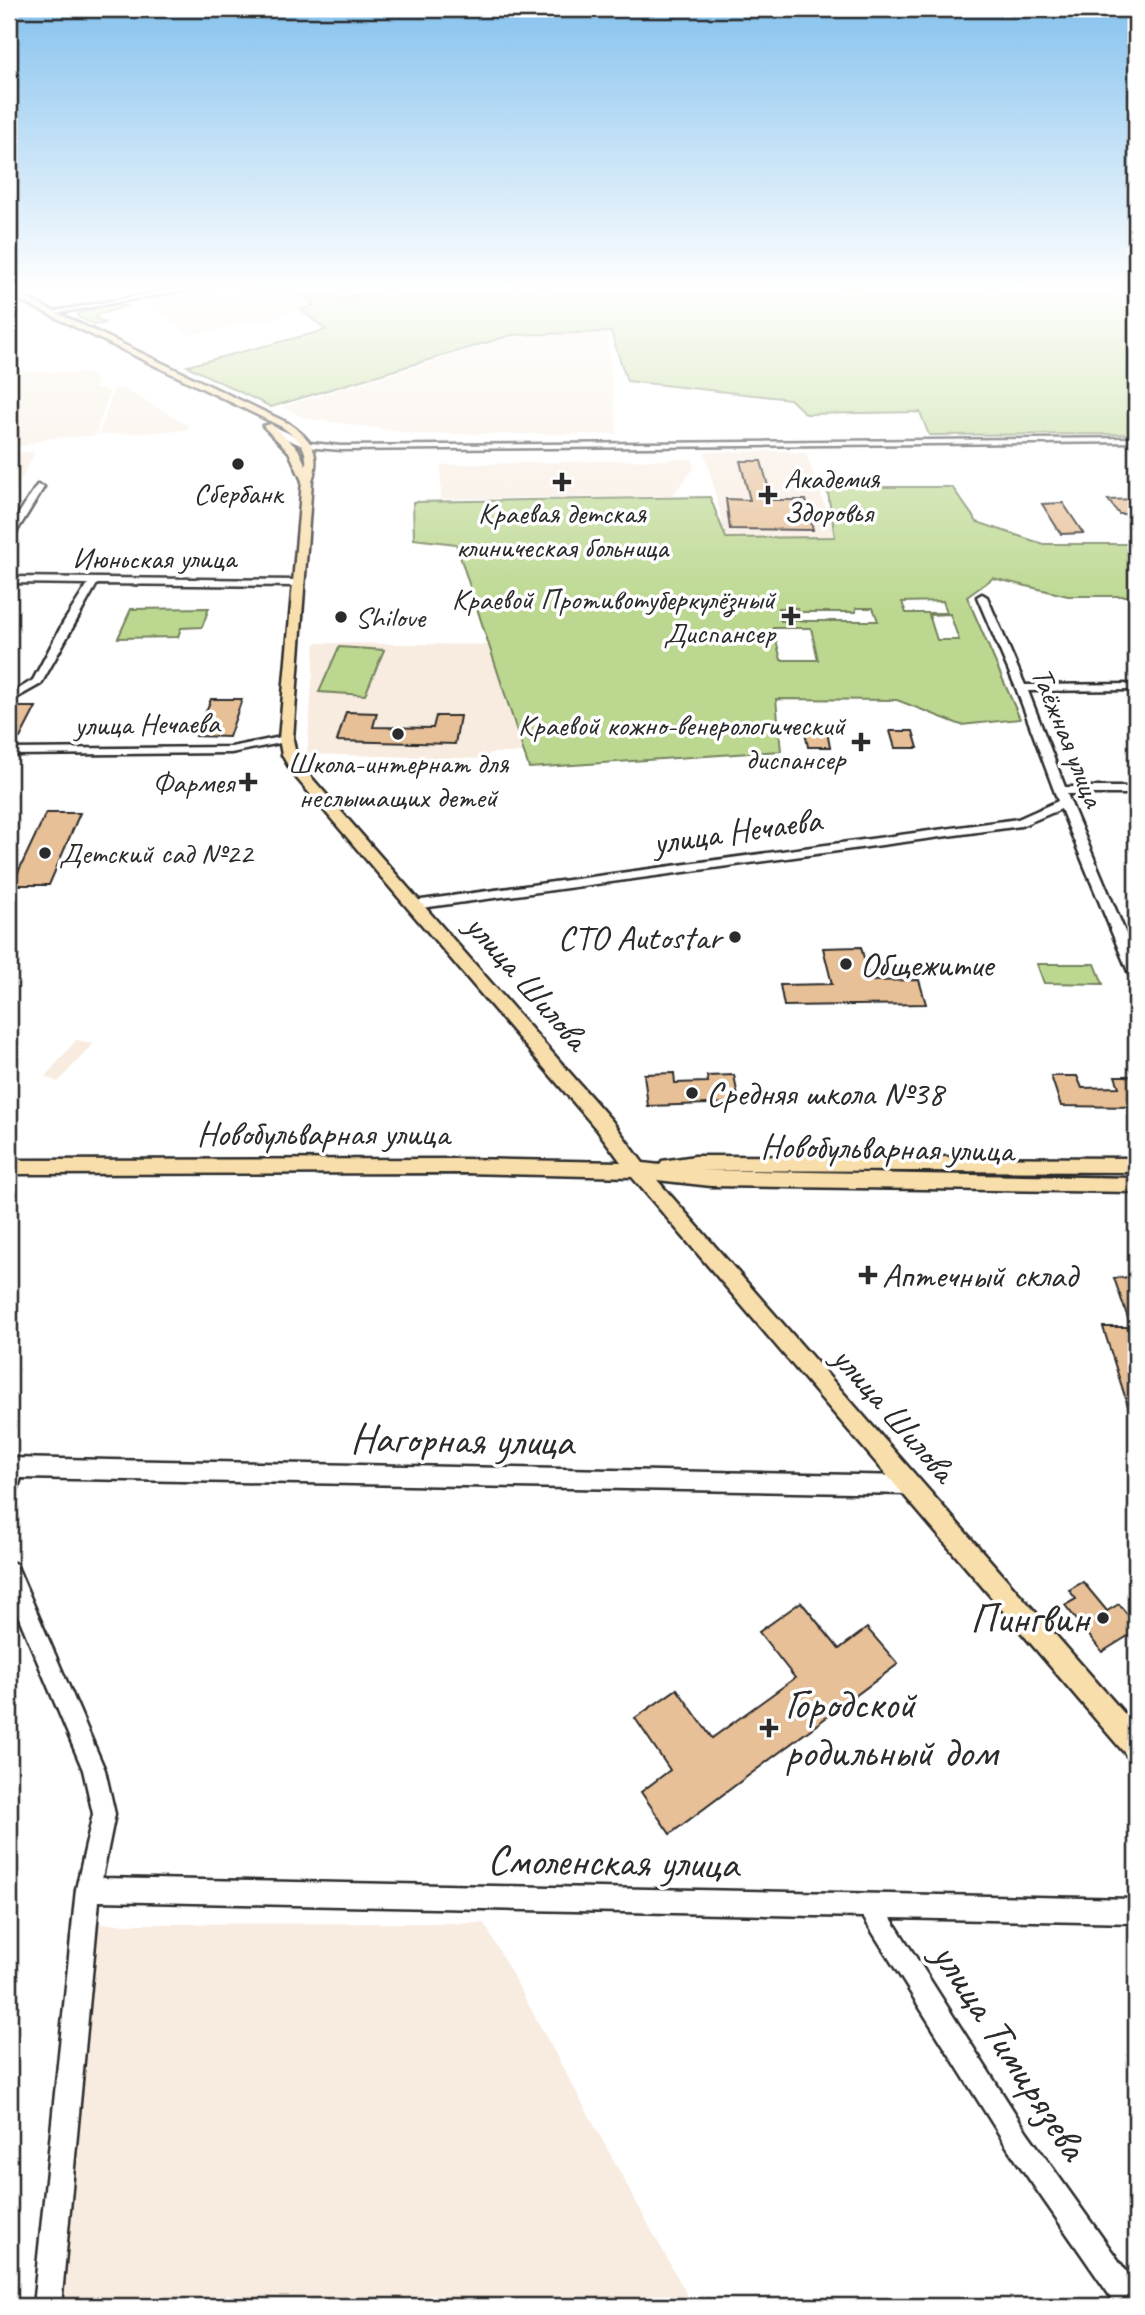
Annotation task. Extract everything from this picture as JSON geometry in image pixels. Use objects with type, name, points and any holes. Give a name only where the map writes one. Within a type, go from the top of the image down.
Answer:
[{"type":"main road","points":[[220,395],[285,425],[308,445],[313,457],[313,467]]},
{"type":"main road","points":[[252,411],[294,452],[307,481]]},
{"type":"main road","name":"улица Шилова","points":[[313,467],[307,481],[286,739],[289,755],[302,776],[605,1126],[637,1170],[1136,1747]]},
{"type":"main road","name":"Новобульварная улица","points":[[637,1170],[695,1163],[1136,1165]]},
{"type":"main road","name":"Новобульварная улица","points":[[9,1167],[286,1165],[637,1170],[711,1179],[1136,1185]]},
{"type":"street","points":[[285,425],[344,445]]},
{"type":"street","points":[[272,429],[308,445],[1136,440]]},
{"type":"street","points":[[294,452],[308,445]]},
{"type":"street","points":[[313,467],[323,452],[344,445]]},
{"type":"street","points":[[9,536],[40,487]]},
{"type":"street","name":"Июньская улица","points":[[9,580],[93,583],[299,583]]},
{"type":"street","points":[[9,699],[37,682],[72,615],[93,583]]},
{"type":"street","name":"Таёжная улица","points":[[982,597],[1063,797],[1130,945],[1136,974]]},
{"type":"street","points":[[1021,688],[1136,687]]},
{"type":"street","name":"улица Нечаева","points":[[9,752],[230,751],[286,739]]},
{"type":"street","name":"улица Нечаева","points":[[414,905],[1021,822],[1063,797],[1136,790]]},
{"type":"street","name":"Нагорная улица","points":[[10,1474],[909,1485]]},
{"type":"street","points":[[9,1572],[94,1770],[104,1814],[88,1889],[47,2306]]},
{"type":"street","name":"Смоленская улица","points":[[88,1889],[1136,1911]]},
{"type":"street","name":"улица Тимирязева","points":[[870,1906],[1018,2141],[1134,2306]]},
{"type":"shaded area","points":[[9,395],[108,395],[95,436],[49,438],[22,446],[9,446]]},
{"type":"shaded area","points":[[112,395],[135,395],[188,425],[188,430],[99,435]]},
{"type":"shaded area","points":[[321,395],[613,395],[617,434],[416,434],[305,418],[282,407]]},
{"type":"shaded area","points":[[35,452],[9,503],[9,453]]},
{"type":"shaded area","name":"Академия Здоровья","points":[[705,452],[806,453],[836,537],[726,538]]},
{"type":"shaded area","name":"Краевая детская клиническая больница","points":[[693,459],[694,468],[672,496],[441,499],[441,465]]},
{"type":"shaded area","points":[[315,643],[503,645],[540,753],[489,753],[488,759],[307,754]]},
{"type":"shaded area","points":[[76,1040],[94,1043],[58,1082],[45,1077]]},
{"type":"shaded area","points":[[484,1923],[693,2306],[60,2306],[97,1924]]},
{"type":"green space","points":[[246,395],[311,395],[271,407]]},
{"type":"green space","points":[[754,395],[1136,395],[1136,434],[929,435],[920,412],[806,414],[790,399]]},
{"type":"green space","points":[[827,487],[952,487],[977,522],[1043,544],[1136,544],[1136,596],[1068,596],[993,578],[967,597],[1020,719],[961,725],[897,700],[776,699],[781,751],[529,768],[456,544],[414,539],[413,502],[710,497],[726,538],[835,537]],"holes":[[[943,601],[947,613],[906,613],[902,602]],[[778,608],[797,608],[798,612],[856,612],[856,608],[873,608],[878,621],[781,621]],[[950,614],[959,640],[937,640],[929,615]],[[773,628],[811,628],[818,660],[781,660]]]},
{"type":"green space","points":[[209,608],[202,627],[181,628],[178,637],[118,638],[131,609]]},
{"type":"green space","points":[[339,647],[384,650],[365,695],[319,692]]},
{"type":"green space","points":[[1037,964],[1095,964],[1103,984],[1044,983]]},
{"type":"building","name":"Академия Здоровья","points":[[740,461],[761,461],[772,500],[806,500],[813,530],[730,529],[726,499],[750,500]]},
{"type":"building","points":[[1136,499],[1136,528],[1125,514],[1119,514],[1108,500]]},
{"type":"building","points":[[1063,503],[1083,533],[1061,534],[1042,504]]},
{"type":"building","points":[[211,699],[242,699],[229,737],[196,736]]},
{"type":"building","points":[[9,707],[36,707],[20,738],[9,738]]},
{"type":"building","name":"Школа-интернат для неслышащих детей","points":[[346,712],[377,713],[373,727],[433,728],[436,716],[460,716],[455,744],[337,741]]},
{"type":"building","points":[[890,731],[913,731],[918,748],[895,748]]},
{"type":"building","points":[[805,732],[827,732],[830,747],[808,747]]},
{"type":"building","name":"Детский сад №22","points":[[46,813],[80,813],[49,885],[12,885]]},
{"type":"building","name":"Общежитие","points":[[861,947],[870,981],[919,980],[926,1004],[784,1006],[780,985],[832,984],[823,948]]},
{"type":"building","name":"Средняя школа №38","points":[[674,1073],[675,1083],[708,1082],[707,1076],[734,1075],[739,1103],[648,1106],[644,1074]]},
{"type":"building","points":[[1051,1076],[1077,1076],[1082,1088],[1119,1087],[1115,1076],[1136,1076],[1136,1107],[1061,1106]]},
{"type":"building","points":[[1136,1277],[1134,1425],[1103,1327],[1131,1327],[1114,1278]]},
{"type":"building","name":"Пингвин","points":[[1083,1582],[1107,1611],[1119,1604],[1136,1625],[1136,1631],[1102,1652],[1065,1605],[1076,1599],[1069,1590]]},
{"type":"building","name":"Городской родильный дом","points":[[801,1602],[839,1649],[867,1628],[898,1664],[670,1834],[641,1792],[670,1770],[635,1718],[677,1689],[712,1738],[795,1678],[759,1632]]},
{"type":"place","name":"Сбербанк","points":[[238,464]]},
{"type":"place","name":"Краевая детская клиническая больница","points":[[562,482]]},
{"type":"place","name":"Академия Здоровья","points":[[768,495]]},
{"type":"place","name":"Краевой Противотуберкулёзный Диспансер","points":[[791,616]]},
{"type":"place","name":"Shilove","points":[[341,617]]},
{"type":"place","name":"Школа-интернат для неслышащих детей","points":[[398,734]]},
{"type":"place","name":"Краевой кожно-венерологический диспансер","points":[[861,742]]},
{"type":"place","name":"Фармея","points":[[248,782]]},
{"type":"place","name":"Детский сад №22","points":[[45,853]]},
{"type":"place","name":"СТО Autostar","points":[[735,937]]},
{"type":"place","name":"Общежитие","points":[[846,964]]},
{"type":"place","name":"Средняя школа №38","points":[[692,1093]]},
{"type":"place","name":"Аптечный склад","points":[[868,1275]]},
{"type":"place","name":"Пингвин","points":[[1103,1618]]},
{"type":"place","name":"Городской родильный дом","points":[[769,1728]]}]
